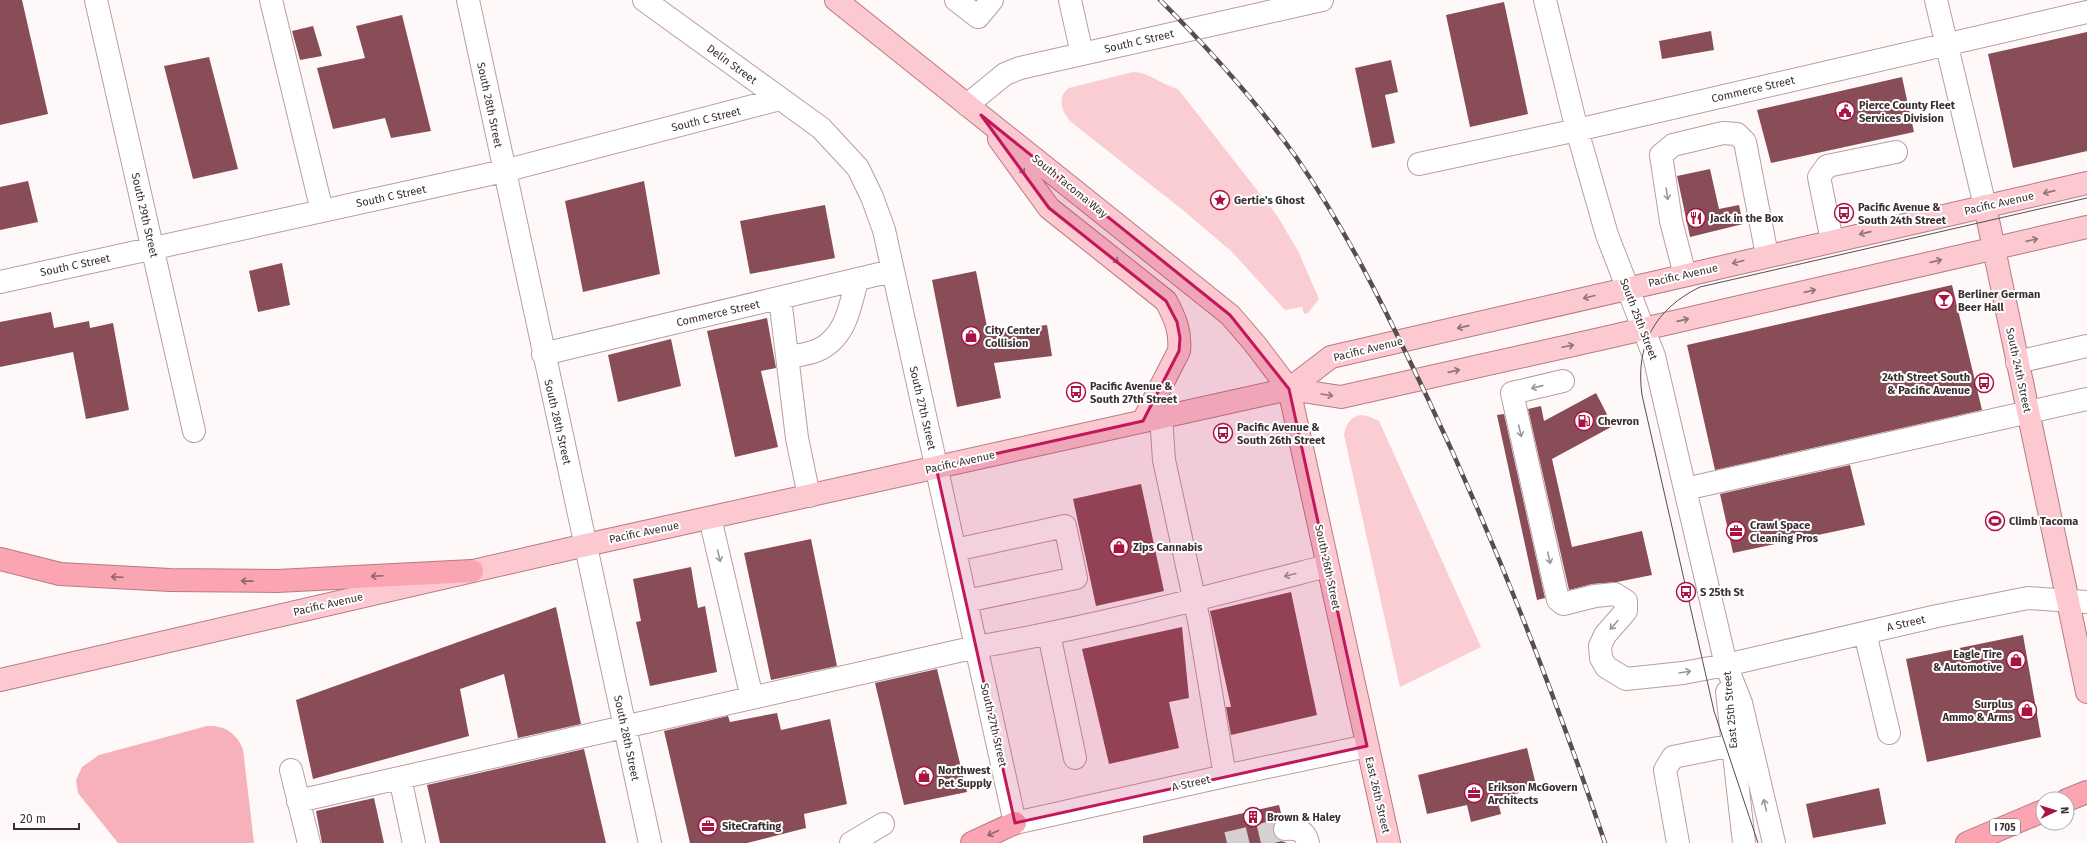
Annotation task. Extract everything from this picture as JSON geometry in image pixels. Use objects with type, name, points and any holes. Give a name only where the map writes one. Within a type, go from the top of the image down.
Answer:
[{"type":"highway","points":[[0,559],[60,574],[170,580],[277,581],[472,571]]},
{"type":"highway","points":[[2075,797],[2087,792]]},
{"type":"highway","name":"I 705","points":[[1967,843],[2035,813]]},
{"type":"highway","points":[[972,843],[1015,823]]},
{"type":"main road","name":"South Tacoma Way","points":[[836,0],[1230,315],[1255,344],[1289,388]]},
{"type":"main road","points":[[974,110],[1049,208],[1166,301],[1177,322],[1180,338],[1179,351],[1152,419]]},
{"type":"main road","name":"Pacific Avenue","points":[[1289,388],[1331,357],[1627,288],[1685,276],[1767,255],[2087,183]]},
{"type":"main road","name":"South 24th Street","points":[[1985,206],[2028,412],[2078,601],[2087,692]]},
{"type":"main road","name":"Pacific Avenue","points":[[0,680],[586,545],[1289,388],[1341,397],[1645,329],[2087,227]]},
{"type":"main road","name":"South 26th Street","points":[[1289,388],[1367,746]]},
{"type":"main road","name":"East 26th Street","points":[[1367,746],[1389,843]]},
{"type":"street","name":"South 29th Street","points":[[96,0],[194,431]]},
{"type":"street","points":[[271,0],[322,211]]},
{"type":"street","name":"South 28th Street","points":[[468,0],[543,354],[650,843]]},
{"type":"street","name":"Delin Street","points":[[644,0],[821,128]]},
{"type":"street","points":[[956,0],[978,17],[992,0]]},
{"type":"street","points":[[1070,0],[1082,54]]},
{"type":"street","name":"South C Street","points":[[974,110],[1005,74],[1020,68],[1322,0]]},
{"type":"street","name":"South 25th Street","points":[[1545,0],[1577,130],[1607,234],[1627,288],[1645,329],[1654,356],[1726,665]]},
{"type":"street","name":"South 24th Street","points":[[1936,0],[1985,206]]},
{"type":"street","name":"Commerce Street","points":[[1419,164],[1577,130],[2087,12]]},
{"type":"street","name":"South C Street","points":[[0,282],[504,171],[780,99]]},
{"type":"street","name":"South 27th Street","points":[[821,128],[858,168],[872,197],[884,230],[1015,823]]},
{"type":"street","points":[[1685,276],[1671,221],[1661,155],[1673,145],[1723,133],[1737,134],[1745,142],[1767,255]]},
{"type":"street","points":[[1832,241],[1819,177],[1827,166],[1896,152]]},
{"type":"street","name":"Commerce Street","points":[[543,354],[892,271]]},
{"type":"street","points":[[788,358],[817,350],[833,341],[845,324],[857,280]]},
{"type":"street","points":[[780,298],[797,438],[810,496]]},
{"type":"street","points":[[2017,362],[2087,346]]},
{"type":"street","name":"A Street","points":[[1563,381],[1512,393],[1558,600],[1563,604],[1595,596],[1615,594],[1626,601],[1626,611],[1605,635],[1600,646],[1602,658],[1606,667],[1626,679],[1683,673],[1726,665],[1937,616],[2028,598],[2078,601]]},
{"type":"street","points":[[1685,488],[2087,399]]},
{"type":"street","points":[[1152,419],[1167,476],[1195,600],[1225,776]]},
{"type":"street","points":[[710,518],[752,698]]},
{"type":"street","points":[[954,550],[1065,526],[1076,578],[966,601]]},
{"type":"street","points":[[298,801],[976,647],[1049,634],[1195,600],[1327,566]]},
{"type":"street","points":[[1865,633],[1889,733]]},
{"type":"street","points":[[1049,634],[1075,758]]},
{"type":"street","name":"East 25th Street","points":[[1726,665],[1728,706],[1744,843]]},
{"type":"street","name":"East 25th Street","points":[[1726,665],[1742,709],[1774,843]]},
{"type":"street","points":[[1678,843],[1665,770],[1672,757],[1733,745]]},
{"type":"street","name":"A Street","points":[[1015,823],[1367,746]]},
{"type":"street","points":[[291,770],[309,843]]},
{"type":"street","points":[[400,778],[414,843]]},
{"type":"street","points":[[851,843],[883,824]]},
{"type":"street","points":[[1285,830],[1295,828],[1302,831],[1307,837],[1308,843]]},
{"type":"highlighted area","points":[[981,115],[1230,315],[1289,389],[1367,746],[1015,823],[936,467],[1143,421],[1179,351],[1180,338],[1177,322],[1166,301],[1049,208]]},
{"type":"shaded area","points":[[1133,72],[1145,74],[1166,85],[1178,89],[1278,217],[1298,251],[1319,299],[1308,313],[1304,314],[1302,307],[1285,310],[1232,252],[1184,211],[1071,122],[1065,114],[1062,100],[1065,92],[1069,88]]},
{"type":"shaded area","points":[[1360,415],[1368,416],[1379,421],[1481,647],[1400,687],[1344,435],[1349,422],[1353,418]]},
{"type":"shaded area","points":[[207,726],[219,727],[229,731],[237,739],[243,749],[254,843],[118,843],[78,793],[76,780],[82,767],[99,755]]},
{"type":"building","points":[[0,0],[22,0],[48,114],[0,125]]},
{"type":"building","points":[[1504,2],[1528,114],[1470,127],[1446,15]]},
{"type":"building","points":[[402,15],[431,131],[391,138],[385,118],[333,129],[317,68],[365,58],[356,26]]},
{"type":"building","points":[[313,26],[322,56],[300,60],[292,31]]},
{"type":"building","points":[[1711,31],[1714,50],[1662,59],[1659,41]]},
{"type":"building","points":[[2087,32],[2087,151],[2013,168],[1988,54]]},
{"type":"building","points":[[209,57],[238,169],[193,179],[164,66]]},
{"type":"building","points":[[1391,60],[1398,92],[1385,95],[1395,143],[1372,148],[1355,68]]},
{"type":"building","points":[[1902,77],[1914,132],[1771,163],[1757,110]]},
{"type":"building","points":[[1710,169],[1719,209],[1739,205],[1743,224],[1690,237],[1677,176]]},
{"type":"building","points":[[28,181],[38,222],[0,230],[0,187]]},
{"type":"building","points":[[644,181],[660,274],[583,292],[565,201]]},
{"type":"building","points":[[825,205],[835,258],[750,274],[740,221]]},
{"type":"building","points":[[282,263],[290,305],[258,312],[249,271]]},
{"type":"building","points":[[976,271],[988,332],[1047,325],[1052,356],[994,363],[1001,398],[957,407],[932,280]]},
{"type":"building","points":[[1952,285],[1982,410],[1715,470],[1687,345]]},
{"type":"building","points":[[51,312],[54,328],[89,321],[90,328],[113,323],[129,410],[86,419],[73,352],[0,367],[0,322]]},
{"type":"building","points":[[767,318],[776,368],[761,371],[778,447],[735,457],[707,331]]},
{"type":"building","points":[[671,339],[681,386],[618,402],[608,355]]},
{"type":"building","points":[[1596,393],[1613,426],[1552,459],[1572,547],[1642,531],[1652,575],[1617,582],[1592,584],[1569,590],[1528,409],[1541,406],[1544,421]]},
{"type":"building","points":[[1504,414],[1545,598],[1537,600],[1497,415]]},
{"type":"building","points":[[1850,465],[1865,525],[1733,553],[1720,494]]},
{"type":"building","name":"Zips Cannabis","points":[[1141,484],[1164,591],[1096,606],[1073,499]]},
{"type":"building","points":[[811,539],[837,666],[771,680],[744,553]]},
{"type":"building","points":[[691,567],[698,608],[705,606],[717,672],[650,686],[636,622],[641,621],[633,579]]},
{"type":"building","points":[[1291,592],[1317,715],[1231,735],[1226,707],[1231,707],[1210,611]]},
{"type":"building","points":[[556,607],[581,724],[518,738],[504,674],[460,689],[469,736],[313,779],[296,700]]},
{"type":"building","points":[[1182,627],[1189,698],[1169,702],[1179,748],[1109,764],[1082,649]]},
{"type":"building","points":[[2023,635],[2041,737],[1927,762],[1906,659]]},
{"type":"building","points":[[937,669],[967,792],[904,805],[875,683]]},
{"type":"building","points":[[777,713],[781,730],[830,719],[847,804],[804,814],[806,828],[747,843],[690,843],[664,731],[728,716],[730,722]]},
{"type":"building","points":[[1527,748],[1537,789],[1497,798],[1501,814],[1471,822],[1467,805],[1427,814],[1418,775]]},
{"type":"building","points":[[584,749],[606,843],[440,843],[427,785]]},
{"type":"building","points":[[1879,788],[1886,824],[1813,838],[1806,804]]},
{"type":"building","points":[[374,798],[384,843],[322,843],[316,811]]},
{"type":"building","name":"Brown & Haley","points":[[1279,805],[1282,817],[1274,823],[1274,835],[1279,840],[1287,843],[1143,843],[1143,836]]},
{"type":"tunnel","points":[[1227,843],[1285,829]]},
{"type":"tram line","points":[[1758,843],[1714,711],[1642,395],[1642,360],[1645,345],[1652,330],[1671,306],[1684,296],[1700,287],[2087,198]]},
{"type":"railway","points":[[1160,0],[1231,76],[1281,136],[1333,215],[1367,275],[1428,399],[1477,508],[1545,674],[1605,843]]},
{"type":"place","name":"Pierce County Fleet Services Division","points":[[1845,111]]},
{"type":"place","name":"Gertie's Ghost","points":[[1220,200]]},
{"type":"place","name":"Pacific Avenue & South 24th Street","points":[[1844,213]]},
{"type":"place","name":"Jack in the Box","points":[[1696,218]]},
{"type":"place","name":"Berliner German Beer Hall","points":[[1944,300]]},
{"type":"place","name":"City Center Collision","points":[[971,336]]},
{"type":"place","name":"24th Street South & Pacific Avenue","points":[[1984,383]]},
{"type":"place","name":"Pacific Avenue & South 27th Street","points":[[1076,392]]},
{"type":"place","name":"Chevron","points":[[1584,421]]},
{"type":"place","name":"Pacific Avenue & South 26th Street","points":[[1223,433]]},
{"type":"place","name":"Climb Tacoma","points":[[1995,521]]},
{"type":"place","name":"Crawl Space Cleaning Pros","points":[[1736,531]]},
{"type":"place","name":"Zips Cannabis","points":[[1119,547]]},
{"type":"place","name":"S 25th St","points":[[1686,592]]},
{"type":"place","name":"Eagle Tire & Automotive","points":[[2016,660]]},
{"type":"place","name":"Surplus Ammo & Arms","points":[[2027,710]]},
{"type":"place","name":"Northwest Pet Supply","points":[[924,776]]},
{"type":"place","name":"Erikson McGovern Architects","points":[[1474,793]]},
{"type":"place","name":"Brown & Haley","points":[[1253,817]]},
{"type":"place","name":"SiteCrafting","points":[[708,826]]}]
